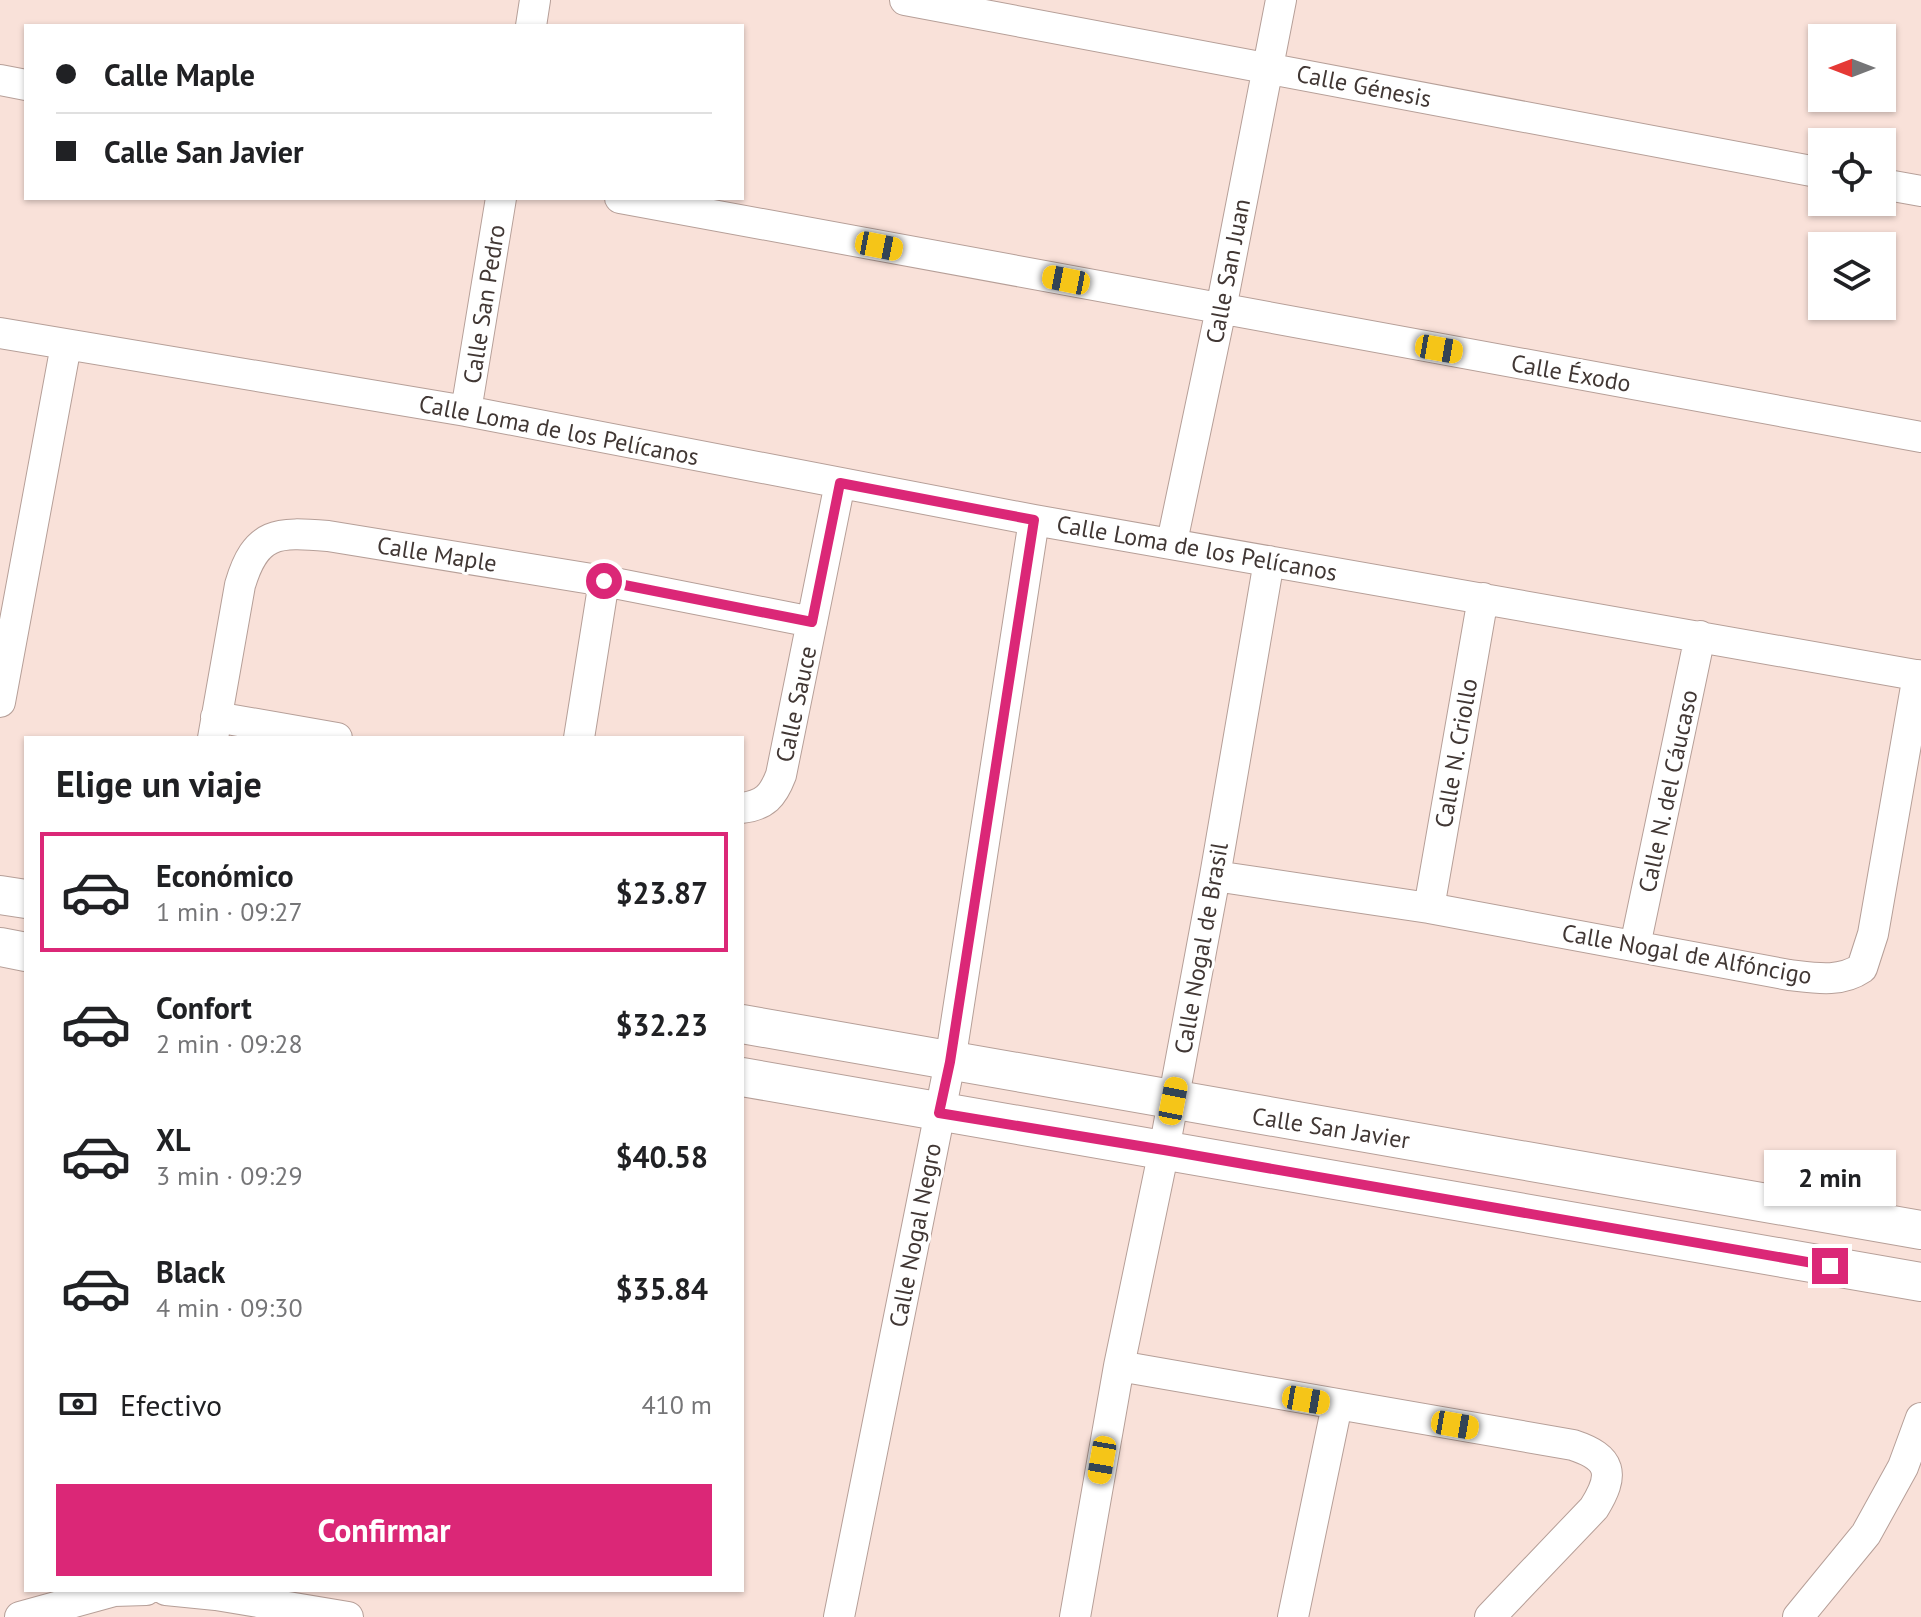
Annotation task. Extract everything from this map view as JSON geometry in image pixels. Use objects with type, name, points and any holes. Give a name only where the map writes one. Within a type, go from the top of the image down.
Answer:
[{"type":"street","points":[[531,24],[535,0]]},
{"type":"street","name":"Calle Génesis","points":[[905,0],[1808,170]]},
{"type":"street","name":"Calle San Juan","points":[[1172,542],[1281,0]]},
{"type":"street","points":[[0,80],[24,85]]},
{"type":"street","points":[[1896,187],[1921,191]]},
{"type":"street","name":"Calle San Pedro","points":[[466,411],[501,200]]},
{"type":"street","name":"Calle Éxodo","points":[[631,200],[1921,437]]},
{"type":"street","name":"Calle Loma de los Pelícanos","points":[[0,333],[466,411],[1034,520],[1919,676]]},
{"type":"street","points":[[0,702],[66,345]]},
{"type":"street","name":"Calle Sauce","points":[[744,808],[761,805],[774,794],[781,775],[840,483]]},
{"type":"street","name":"Calle Nogal Negro","points":[[839,1617],[950,1062],[1034,520]]},
{"type":"street","name":"Calle Maple","points":[[214,727],[246,564],[258,546],[273,536],[292,533],[328,536],[604,581],[812,622]]},
{"type":"street","name":"Calle Nogal de Brasil","points":[[1075,1617],[1119,1366],[1164,1150],[1215,876],[1269,561]]},
{"type":"street","points":[[579,736],[604,581]]},
{"type":"street","name":"Calle N. Criollo","points":[[1429,908],[1483,598]]},
{"type":"street","name":"Calle N. del Cáucaso","points":[[1635,946],[1700,636]]},
{"type":"street","name":"Calle Nogal de Alfóncigo","points":[[1215,876],[1429,908],[1789,975],[1843,977],[1862,968],[1873,934],[1919,676]]},
{"type":"street","points":[[214,727],[315,736]]},
{"type":"street","points":[[0,895],[24,899]]},
{"type":"street","points":[[0,947],[24,952]]},
{"type":"street","name":"Calle San Javier","points":[[744,1024],[1921,1230]]},
{"type":"street","name":"Calle San Javier","points":[[744,1077],[1921,1282]]},
{"type":"street","points":[[1119,1366],[1573,1445],[1592,1451],[1605,1463],[1608,1474],[1606,1488],[1594,1508],[1490,1617]]},
{"type":"street","points":[[1293,1617],[1337,1405]]},
{"type":"street","points":[[1798,1617],[1866,1534],[1903,1467],[1921,1418]]},
{"type":"street","points":[[20,1617],[53,1598],[105,1592]]},
{"type":"street","points":[[186,1592],[348,1617]]},
{"type":"route","points":[[604,581],[812,622],[840,483],[1034,520],[950,1062],[939,1113],[1830,1266]]}]
